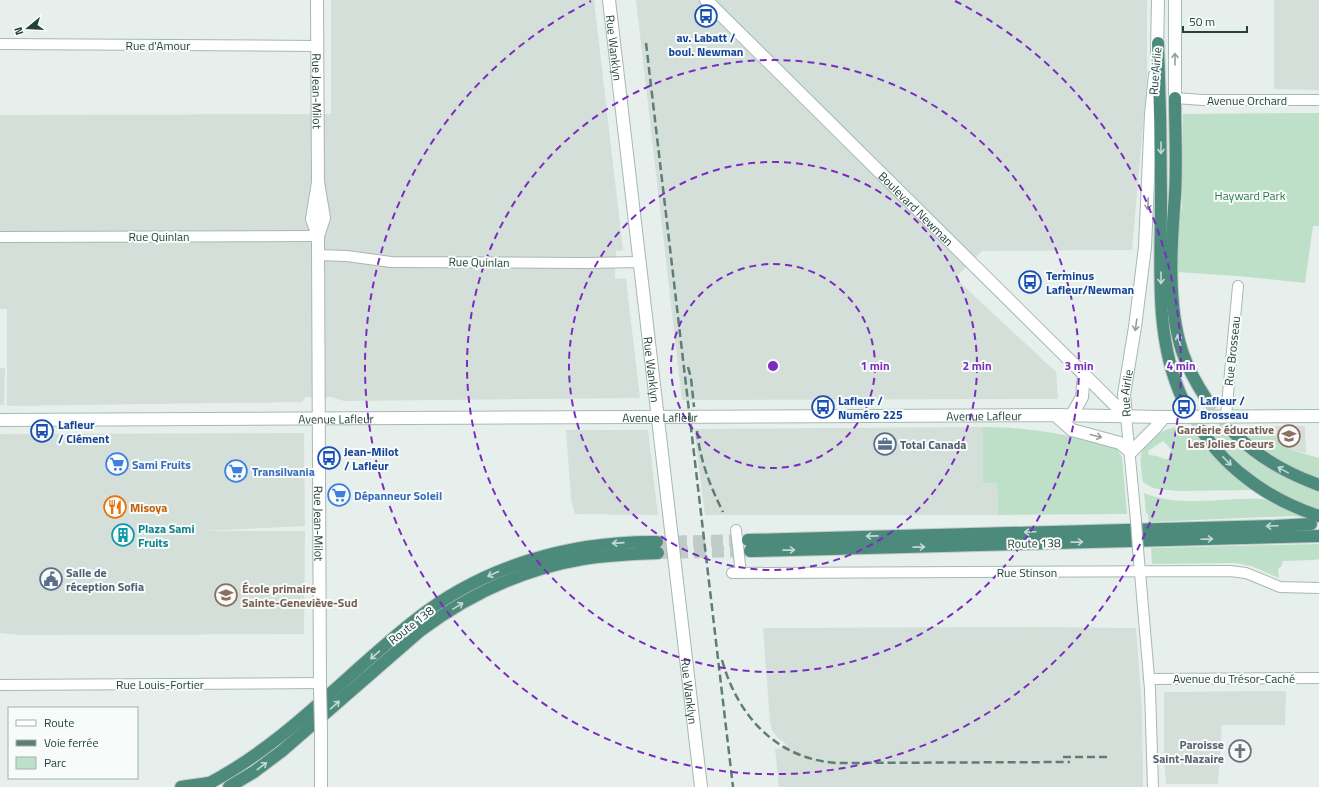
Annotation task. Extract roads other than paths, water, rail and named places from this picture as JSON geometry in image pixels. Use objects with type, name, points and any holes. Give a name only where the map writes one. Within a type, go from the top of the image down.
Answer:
[{"type":"highway","points":[[1158,43],[1161,109],[1162,323],[1169,362],[1183,400]]},
{"type":"highway","points":[[1175,98],[1175,194],[1172,244],[1173,311],[1183,353],[1194,378],[1207,400]]},
{"type":"highway","points":[[1202,431],[1221,455],[1243,476],[1280,500],[1302,510],[1315,520]]},
{"type":"highway","points":[[1232,432],[1269,462],[1289,473],[1319,485]]},
{"type":"highway","name":"Route 138","points":[[1315,520],[1275,526],[749,545],[1319,536]]},
{"type":"highway","name":"Route 138","points":[[206,785],[239,767],[263,751],[416,620],[439,603],[474,583],[516,565],[569,550],[607,544],[658,548],[570,561],[520,576],[473,597],[442,615],[420,631],[282,751],[254,772],[229,787]]},
{"type":"highway","points":[[181,787],[206,785]]},
{"type":"main road","name":"Rue Jean-Milot","points":[[317,0],[318,182],[312,218],[318,236],[321,787]]},
{"type":"main road","name":"Rue Wanklyn","points":[[608,0],[701,787]]},
{"type":"main road","name":"Boulevard Newman","points":[[706,0],[1126,416]]},
{"type":"main road","name":"Rue Airlie","points":[[1126,416],[1124,394],[1135,327],[1145,247],[1151,114],[1158,43],[1158,0]]},
{"type":"main road","name":"Rue Airlie","points":[[1175,0],[1175,98]]},
{"type":"main road","points":[[1072,415],[1082,397],[1084,374]]},
{"type":"main road","points":[[1055,415],[1072,430],[1115,441],[1131,452],[1164,417]]},
{"type":"main road","name":"Avenue Lafleur","points":[[0,420],[1055,415],[1164,417],[1319,416]]},
{"type":"street","name":"Rue d'Amour","points":[[0,44],[317,46]]},
{"type":"street","name":"Avenue Orchard","points":[[1175,98],[1203,100],[1319,100]]},
{"type":"street","name":"Rue Quinlan","points":[[0,237],[318,236]]},
{"type":"street","name":"Rue Quinlan","points":[[318,255],[347,256],[391,262],[640,262]]},
{"type":"street","name":"Rue Brosseau","points":[[1226,416],[1238,286]]},
{"type":"street","name":"Rue Airlie","points":[[1126,416],[1131,452],[1149,679],[1152,740],[1152,787]]},
{"type":"street","name":"Rue Stinson","points":[[736,530],[736,573],[1236,572],[1246,573],[1280,587],[1319,588]]},
{"type":"street","name":"Avenue du Trésor-Caché","points":[[1149,679],[1319,678]]},
{"type":"street","name":"Rue Louis-Fortier","points":[[0,685],[320,686]]},
{"type":"tunnel","points":[[1183,400],[1202,431]]},
{"type":"tunnel","points":[[1207,400],[1232,431]]},
{"type":"tunnel","points":[[657,542],[747,540]]},
{"type":"tunnel","points":[[658,553],[749,551]]},
{"type":"railway","points":[[646,43],[733,787]]},
{"type":"railway","points":[[688,367],[691,378],[694,407]]},
{"type":"railway","points":[[697,431],[700,452],[706,473],[723,512]]},
{"type":"railway","points":[[722,660],[729,681],[738,700],[750,717],[763,731],[778,744],[815,760],[837,763],[1070,762]]},
{"type":"railway","points":[[1063,757],[1107,757]]},
{"type":"place","name":"av. Labatt / boul. Newman","points":[[706,16]]},
{"type":"place","name":"Terminus Lafleur/Newman","points":[[1030,282]]},
{"type":"place","name":"Lafleur / Numéro 225","points":[[823,407]]},
{"type":"place","name":"Lafleur / Brosseau","points":[[1184,407]]},
{"type":"place","name":"Lafleur / Clément","points":[[42,431]]},
{"type":"place","name":"Garderie éducative Les Jolies Coeurs","points":[[1289,436]]},
{"type":"place","name":"Total Canada","points":[[885,444]]},
{"type":"place","name":"Jean-Milot / Lafleur","points":[[329,458]]},
{"type":"place","name":"Sami Fruits","points":[[117,464]]},
{"type":"place","name":"Transilvania","points":[[236,471]]},
{"type":"place","name":"Dépanneur Soleil","points":[[339,495]]},
{"type":"place","name":"Misoya","points":[[115,507]]},
{"type":"place","name":"Plaza Sami Fruits","points":[[123,535]]},
{"type":"place","name":"Salle de réception Sofia","points":[[51,579]]},
{"type":"place","name":"École primaire Sainte-Geneviève-Sud","points":[[226,595]]},
{"type":"place","name":"Paroisse Saint-Nazaire","points":[[1240,751]]},
{"type":"park label","name":"Hayward Park","points":[[1250,195]]}]
